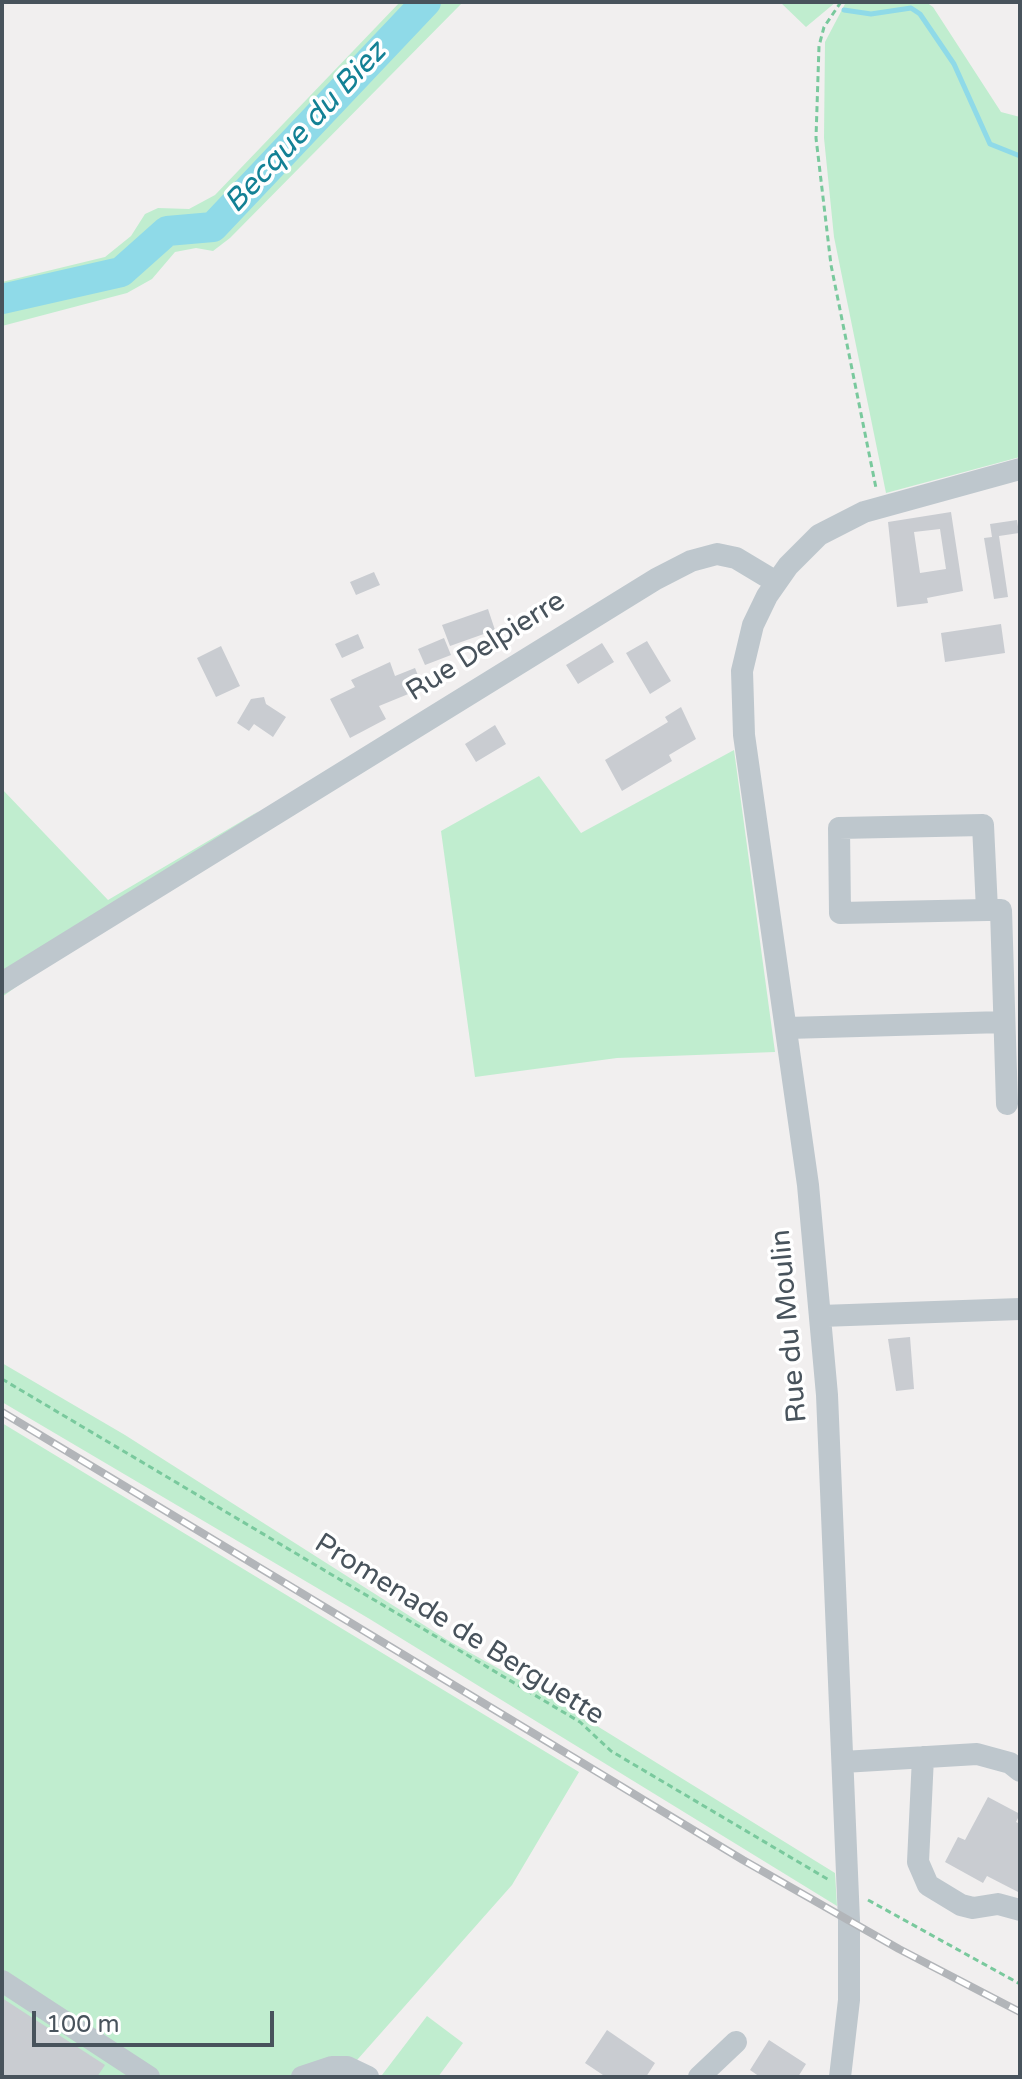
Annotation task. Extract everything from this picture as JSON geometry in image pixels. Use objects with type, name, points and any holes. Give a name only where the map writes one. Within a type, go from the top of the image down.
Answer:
[{"type":"street","points":[[776,582],[819,535],[852,516],[1020,469]]},
{"type":"street","name":"Rue Delpierre","points":[[2,983],[667,574],[701,557],[726,555],[776,582]]},
{"type":"street","name":"Rue du Moulin","points":[[776,582],[753,625],[740,690],[787,1028],[821,1316],[834,1502],[848,1889],[850,1984],[840,2077]]},
{"type":"street","points":[[987,910],[983,825],[839,828],[840,913],[1001,910],[1009,1024],[1007,1104]]},
{"type":"street","points":[[787,1028],[1009,1024]]},
{"type":"street","points":[[821,1316],[1020,1309]]},
{"type":"street","points":[[843,1762],[977,1754],[1010,1763],[1020,1771]]},
{"type":"street","points":[[923,1757],[918,1862],[928,1885],[961,1905],[973,1908],[998,1904],[1020,1910]]},
{"type":"street","points":[[2,1981],[149,2077]]},
{"type":"street","points":[[699,2077],[736,2042]]},
{"type":"street","points":[[302,2077],[332,2067],[347,2067],[368,2077]]},
{"type":"path","points":[[841,2],[824,27],[819,46],[816,138],[831,265],[880,507]]},
{"type":"path","name":"Promenade de Berguette","points":[[2,1379],[580,1722],[611,1751],[848,1889],[1020,1984]]},
{"type":"green space","points":[[400,2],[463,2],[230,238],[213,251],[196,248],[175,252],[152,279],[127,293],[2,326],[2,282],[105,257],[131,236],[145,214],[158,208],[189,209],[215,195]]},
{"type":"green space","points":[[780,2],[836,2],[806,27]]},
{"type":"green space","points":[[846,2],[926,2],[933,7],[1001,112],[1020,117],[1020,457],[886,493],[834,237],[824,138],[825,42]]},
{"type":"green space","points":[[734,750],[775,1052],[617,1058],[475,1077],[441,831],[539,776],[581,833]]},
{"type":"green space","points":[[2,789],[108,900],[259,811],[2,997]]},
{"type":"green space","points":[[2,1363],[125,1435],[449,1641],[555,1700],[835,1873],[837,1906],[368,1618],[2,1402]]},
{"type":"green space","points":[[2,1423],[579,1772],[512,1885],[342,2077],[2,2077]]},
{"type":"green space","points":[[427,2016],[463,2043],[438,2077],[382,2075]]},
{"type":"building","points":[[951,512],[963,591],[927,598],[928,603],[897,607],[888,522]],"holes":[[[940,529],[946,569],[920,573],[914,532]]]},
{"type":"building","points":[[1017,520],[1019,533],[999,536],[1008,597],[994,599],[984,538],[992,537],[990,524]]},
{"type":"building","points":[[374,572],[380,585],[356,595],[350,582]]},
{"type":"building","points":[[488,609],[495,630],[450,646],[442,625]]},
{"type":"building","points":[[1001,624],[1005,653],[945,662],[941,633]]},
{"type":"building","points":[[358,634],[364,648],[342,658],[335,644]]},
{"type":"building","points":[[444,638],[451,655],[425,665],[418,649]]},
{"type":"building","points":[[647,641],[671,681],[650,694],[626,653]]},
{"type":"building","points":[[602,643],[614,662],[578,684],[566,665]]},
{"type":"building","points":[[221,646],[240,686],[216,697],[197,658]]},
{"type":"building","points":[[390,662],[395,676],[415,668],[423,688],[379,706],[386,719],[350,738],[330,699],[355,687],[351,680]]},
{"type":"building","points":[[264,697],[266,704],[286,717],[273,737],[254,724],[249,731],[237,723],[251,699]]},
{"type":"building","points":[[681,707],[696,739],[669,755],[672,761],[622,791],[605,760],[668,722],[665,717]]},
{"type":"building","points":[[495,725],[506,744],[476,762],[465,744]]},
{"type":"building","points":[[910,1337],[914,1389],[896,1391],[888,1339]]},
{"type":"building","points":[[988,1797],[1020,1814],[1016,1822],[1020,1824],[1020,1893],[987,1876],[983,1883],[945,1862],[958,1837],[965,1840]]},
{"type":"building","points":[[2,1998],[105,2065],[97,2077],[2,2077]]},
{"type":"building","points":[[607,2030],[655,2063],[646,2077],[606,2077],[585,2063]]},
{"type":"building","points":[[769,2040],[806,2064],[798,2077],[760,2077],[750,2070]]},
{"type":"waterway","name":"Becque du Biez","points":[[2,299],[121,272],[167,231],[213,227],[426,2]]},
{"type":"waterway","name":"Becque du Biez","points":[[844,10],[871,14],[911,8],[920,14],[954,64],[990,144],[1020,156]]},
{"type":"railway","points":[[2,1412],[743,1860],[899,1949],[1020,2012]]}]
